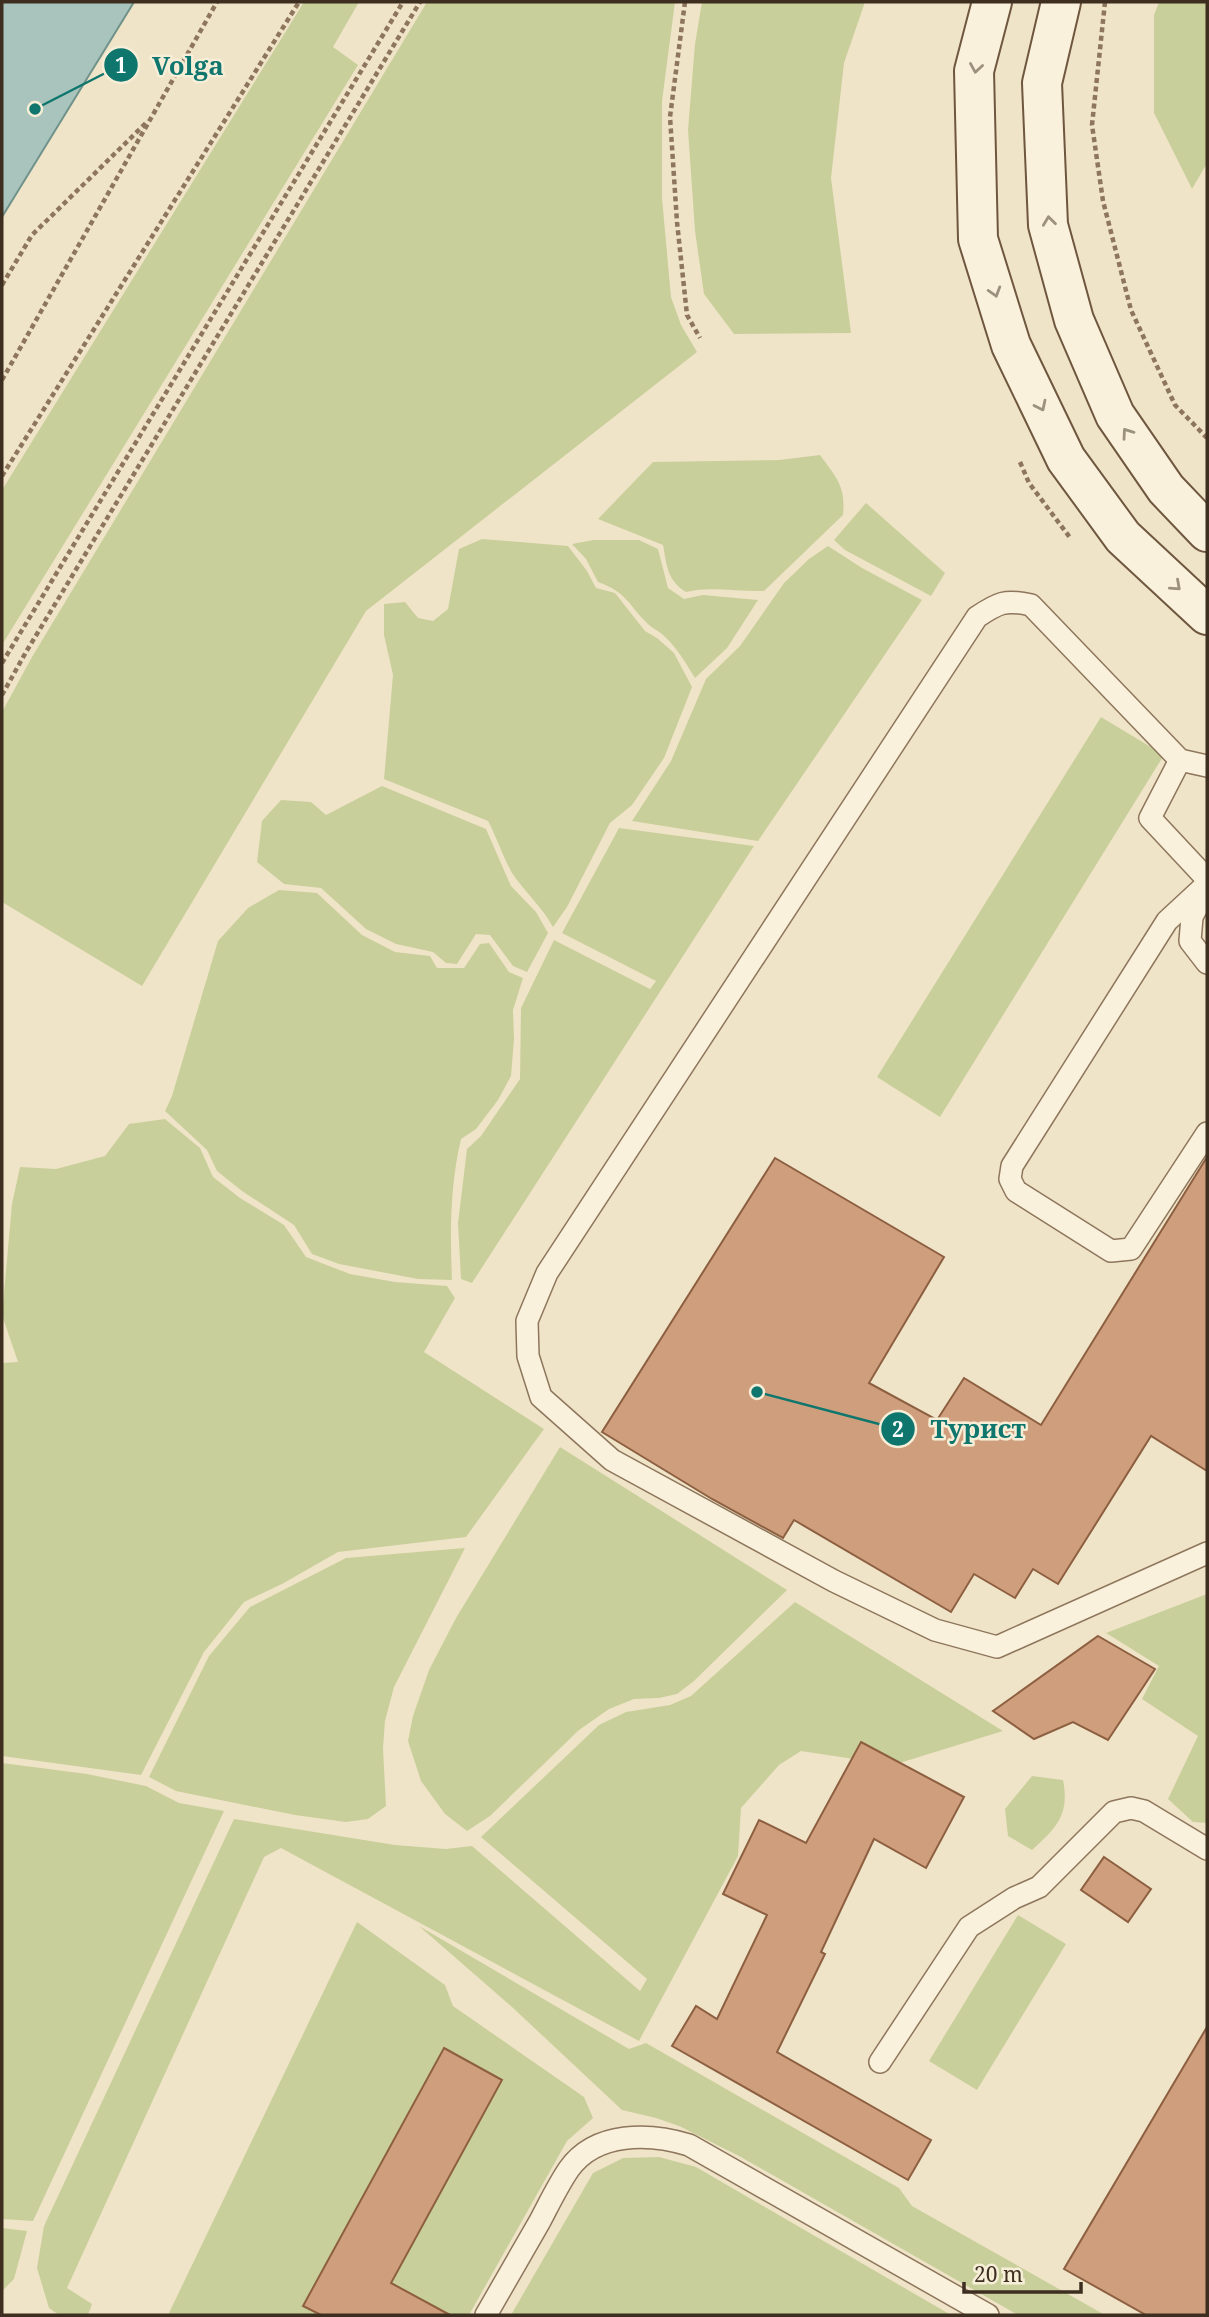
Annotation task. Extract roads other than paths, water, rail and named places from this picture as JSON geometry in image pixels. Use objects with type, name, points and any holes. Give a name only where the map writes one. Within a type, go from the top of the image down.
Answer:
[{"type":"main road","points":[[992,2],[974,71],[978,239],[1011,345],[1066,459],[1098,504],[1123,537],[1207,615]]},
{"type":"main road","points":[[1061,2],[1042,83],[1048,225],[1074,320],[1115,415],[1166,489],[1207,532]]},
{"type":"lane","points":[[1207,766],[1180,760],[1031,605],[1014,601],[1000,602],[977,617],[547,1273],[527,1321],[528,1356],[541,1397],[612,1460],[834,1581],[935,1630],[997,1647],[1207,1553]]},
{"type":"lane","points":[[1180,760],[1150,818],[1207,883]]},
{"type":"lane","points":[[1207,883],[1192,917],[1190,941],[1207,962]]},
{"type":"lane","points":[[1207,883],[1167,921],[1012,1166],[1010,1180],[1016,1191],[1111,1251],[1131,1249],[1207,1133]]},
{"type":"lane","points":[[880,2062],[969,1927],[1014,1898],[1039,1887],[1114,1812],[1131,1808],[1144,1811],[1207,1849]]},
{"type":"lane","points":[[486,2315],[570,2167],[594,2148],[623,2138],[645,2136],[668,2138],[689,2145],[989,2315]]},
{"type":"water","points":[[2,2],[134,2],[2,217]]},
{"type":"place","name":"Volga","points":[[35,109]]},
{"type":"place","name":"Турист","points":[[757,1392]]}]
